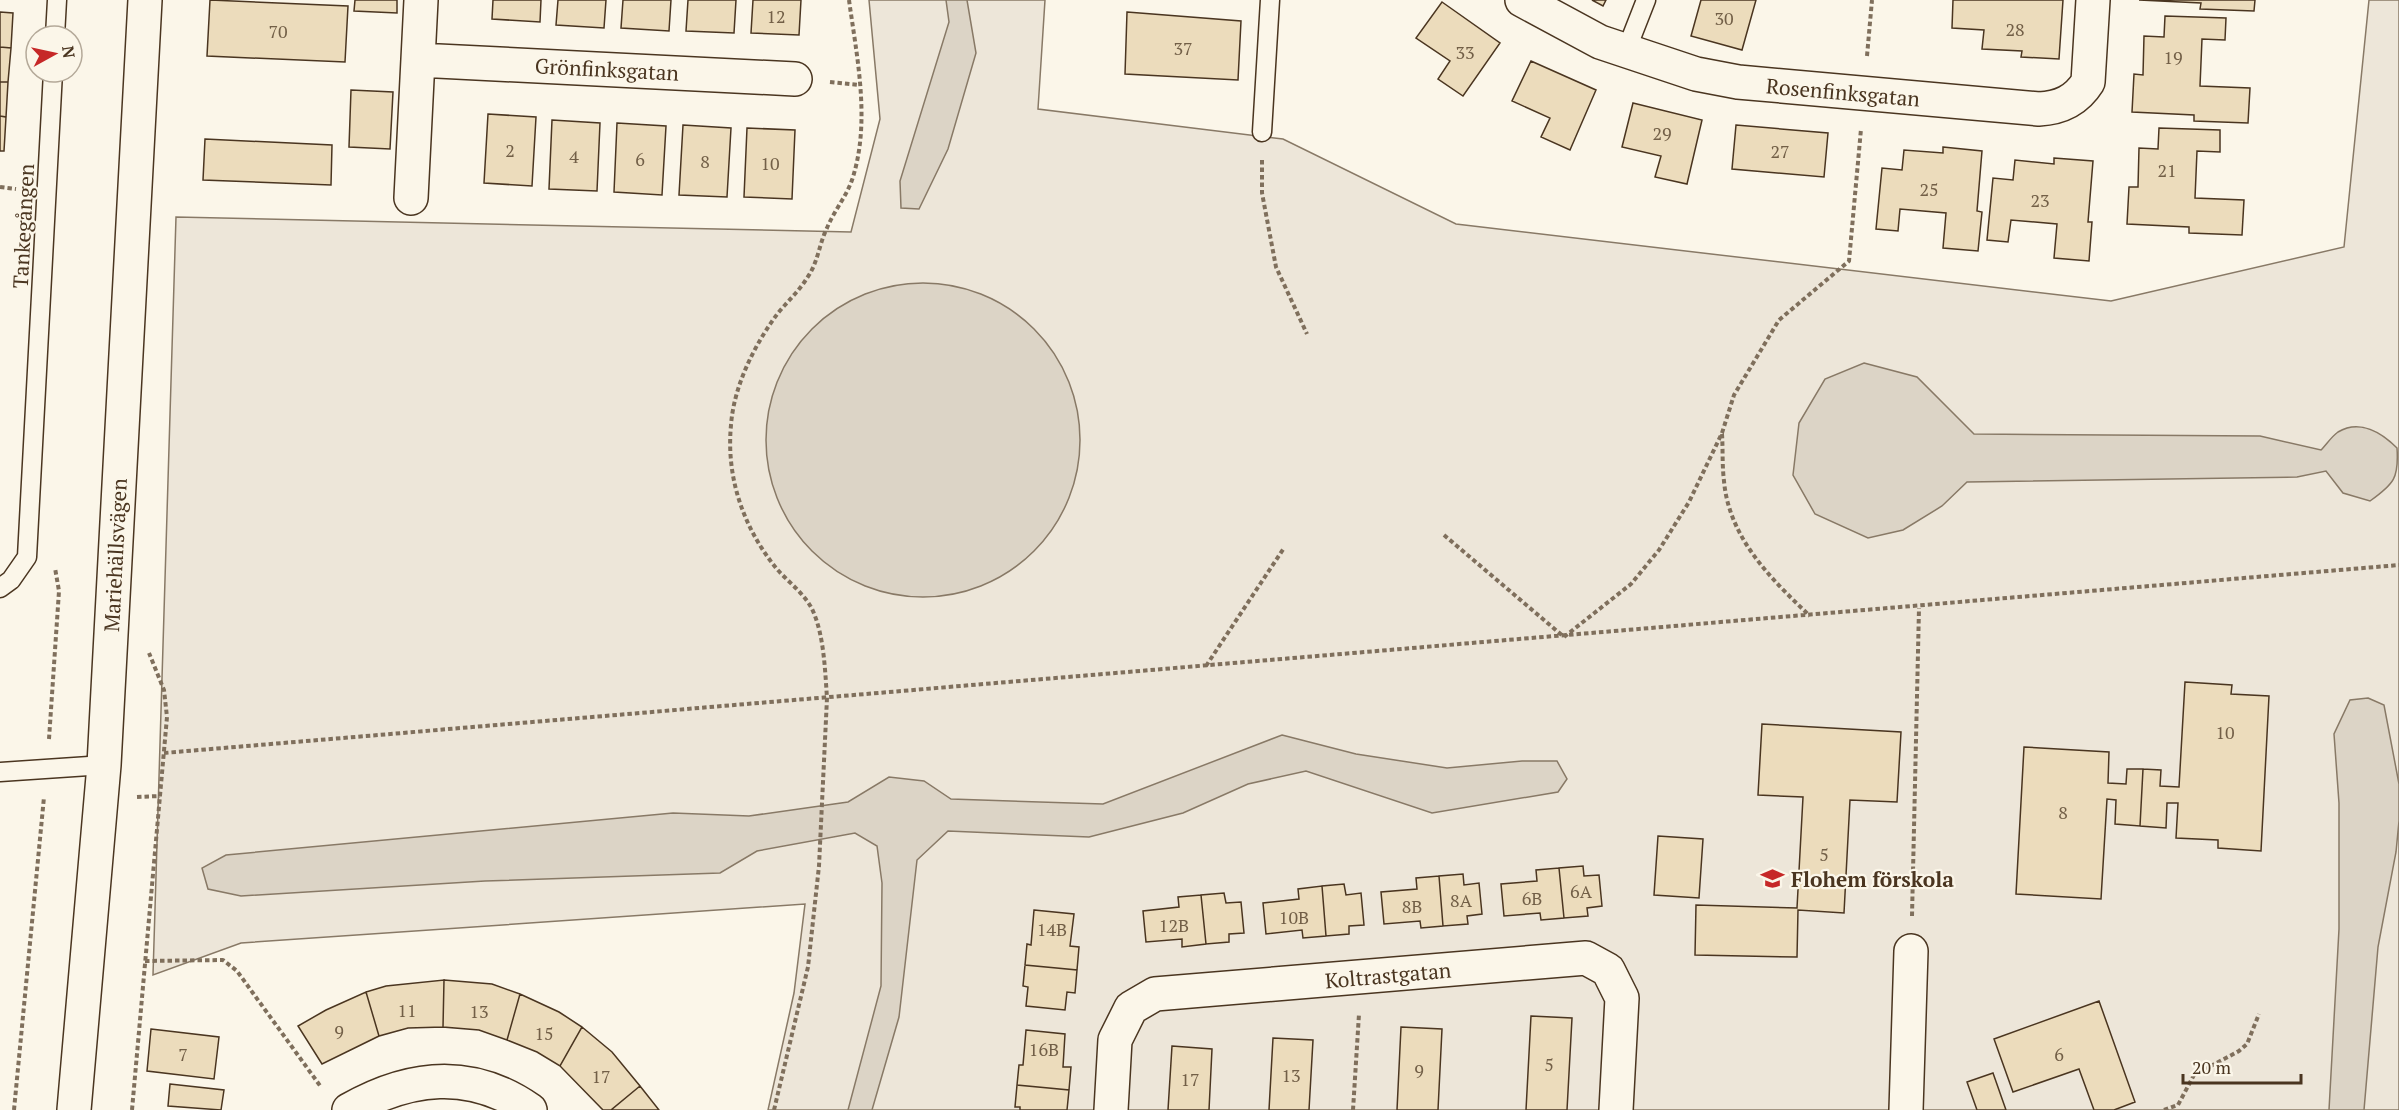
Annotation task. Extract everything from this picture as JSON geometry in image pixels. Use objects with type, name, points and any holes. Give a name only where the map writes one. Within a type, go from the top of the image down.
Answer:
[{"type":"street","name":"Mariehällsvägen","points":[[74,1110],[104,765],[145,0]]},
{"type":"street","points":[[411,198],[421,0]]},
{"type":"street","name":"Rosenfinksgatan","points":[[1522,0],[1600,42],[1696,74],[1738,82],[2054,109],[2081,94],[2088,82],[2093,0]]},
{"type":"street","name":"Grönfinksgatan","points":[[418,60],[795,79]]},
{"type":"street","points":[[1906,1110],[1911,951]]},
{"type":"street","name":"Koltrastgatan","points":[[1111,1110],[1115,1041],[1131,1008],[1155,994],[1586,958],[1608,970],[1622,998],[1616,1110]]},
{"type":"street","points":[[336,1101],[401,1085],[432,1081],[462,1083],[490,1090],[530,1110]]},
{"type":"lane","points":[[56,24],[57,0]]},
{"type":"lane","points":[[1262,132],[1270,0]]},
{"type":"lane","points":[[1626,51],[1646,0]]},
{"type":"lane","name":"Tankegången","points":[[0,588],[12,580],[27,557],[52,84]]},
{"type":"lane","points":[[0,772],[104,765]]},
{"type":"path","points":[[774,1110],[808,967],[819,866],[825,781],[827,698],[825,670],[812,609],[775,567],[749,525],[731,470],[730,439],[736,400],[753,355],[777,314],[809,277],[828,225],[846,196],[853,176],[861,135],[861,114],[849,0]]},
{"type":"path","points":[[1262,132],[1262,193],[1276,267],[1307,334]]},
{"type":"path","points":[[1564,637],[1631,584],[1659,550],[1689,502],[1722,433],[1734,395],[1779,320],[1849,261]]},
{"type":"path","points":[[1722,433],[1724,483],[1738,532],[1771,579],[1811,616]]},
{"type":"path","points":[[28,532],[51,559],[57,573],[59,591],[47,769]]},
{"type":"path","points":[[1444,535],[1564,637]]},
{"type":"path","points":[[1206,666],[1284,548]]},
{"type":"path","points":[[132,1110],[164,753],[1919,608],[2399,565]]},
{"type":"path","points":[[1911,951],[1919,608]]},
{"type":"path","points":[[14,1110],[45,792]]},
{"type":"path","points":[[145,961],[223,960],[237,970],[336,1101]]},
{"type":"path","points":[[1353,1110],[1361,977]]},
{"type":"path","points":[[2164,1110],[2178,1105],[2194,1075],[2239,1051],[2247,1044],[2259,1014]]},
{"type":"shaded area","points":[[869,0],[1045,0],[1038,109],[1283,139],[1456,224],[2111,301],[2344,247],[2369,0],[2399,0],[2399,1110],[768,1110],[794,993],[805,904],[241,943],[153,975],[176,217],[851,232],[880,119]]},
{"type":"shaded area","points":[[946,0],[967,0],[976,53],[948,149],[919,209],[901,208],[900,181],[949,22]]},
{"type":"shaded area","points":[[923,283],[954,286],[983,295],[1010,310],[1034,329],[1053,353],[1068,380],[1077,409],[1080,440],[1077,471],[1068,500],[1053,527],[1034,551],[1010,570],[983,585],[954,594],[923,597],[892,594],[863,585],[836,570],[812,551],[793,527],[778,500],[769,471],[766,440],[769,409],[778,380],[793,353],[812,329],[836,310],[863,295],[892,286]]},
{"type":"shaded area","points":[[1864,363],[1917,377],[1974,434],[2260,436],[2321,450],[2338,432],[2346,428],[2362,427],[2385,437],[2397,448],[2396,473],[2390,485],[2370,501],[2343,493],[2326,471],[2297,477],[1967,482],[1942,506],[1903,530],[1868,538],[1815,514],[1793,475],[1799,423],[1825,379]]},
{"type":"shaded area","points":[[2368,698],[2384,705],[2399,784],[2399,821],[2396,852],[2378,947],[2364,1110],[2329,1110],[2339,929],[2339,803],[2334,734],[2350,700]]},
{"type":"shaded area","points":[[1282,735],[1356,754],[1447,768],[1522,761],[1557,761],[1567,779],[1558,792],[1432,813],[1306,771],[1248,784],[1183,813],[1089,837],[948,831],[917,860],[899,1017],[872,1110],[848,1110],[881,986],[882,883],[877,846],[855,833],[757,851],[720,873],[485,881],[241,896],[208,889],[202,868],[226,855],[673,813],[749,816],[848,802],[889,777],[924,781],[951,799],[1103,804]]},
{"type":"building","points":[[210,0],[348,6],[345,62],[207,56]]},
{"type":"building","points":[[355,0],[397,0],[397,13],[354,11]]},
{"type":"building","points":[[493,0],[541,0],[540,22],[492,19]]},
{"type":"building","points":[[558,0],[606,0],[604,28],[556,25]]},
{"type":"building","points":[[623,0],[671,0],[669,31],[621,28]]},
{"type":"building","points":[[688,0],[736,0],[734,33],[686,31]]},
{"type":"building","points":[[753,0],[801,0],[799,35],[751,33]]},
{"type":"building","points":[[1592,0],[1606,0],[1603,6]]},
{"type":"building","points":[[1701,0],[1756,0],[1742,50],[1691,36]]},
{"type":"building","points":[[1953,0],[2063,0],[2059,59],[2021,57],[2022,51],[1982,49],[1984,30],[1952,28]]},
{"type":"building","points":[[2139,0],[2255,0],[2254,11],[2200,9],[2201,3]]},
{"type":"building","points":[[1442,2],[1500,43],[1463,96],[1438,79],[1450,61],[1416,38]]},
{"type":"building","points":[[0,12],[13,13],[11,48],[0,47]]},
{"type":"building","points":[[1127,12],[1241,21],[1238,80],[1125,74]]},
{"type":"building","points":[[2165,16],[2226,18],[2225,40],[2202,39],[2200,86],[2250,88],[2248,123],[2194,121],[2194,115],[2132,112],[2134,74],[2143,75],[2144,36],[2164,37]]},
{"type":"building","points":[[0,47],[11,48],[8,82],[0,82]]},
{"type":"building","points":[[1531,61],[1596,90],[1570,150],[1541,137],[1550,118],[1512,101]]},
{"type":"building","points":[[0,82],[8,82],[6,117],[0,116]]},
{"type":"building","points":[[351,90],[393,92],[390,149],[349,147]]},
{"type":"building","points":[[1633,103],[1702,120],[1687,184],[1655,177],[1661,156],[1622,147]]},
{"type":"building","points":[[488,114],[536,117],[532,186],[484,183]]},
{"type":"building","points":[[0,116],[6,117],[4,151],[0,151]]},
{"type":"building","points":[[552,120],[600,123],[597,191],[549,189]]},
{"type":"building","points":[[617,123],[666,126],[662,195],[614,192]]},
{"type":"building","points":[[683,125],[731,128],[727,197],[679,195]]},
{"type":"building","points":[[1736,125],[1828,133],[1824,177],[1732,169]]},
{"type":"building","points":[[747,128],[795,130],[792,199],[744,197]]},
{"type":"building","points":[[2159,128],[2220,130],[2220,152],[2197,151],[2195,198],[2244,200],[2242,235],[2189,233],[2189,227],[2127,224],[2129,187],[2138,187],[2139,148],[2158,149]]},
{"type":"building","points":[[205,139],[332,145],[331,185],[203,180]]},
{"type":"building","points":[[1943,147],[1982,151],[1977,211],[1982,212],[1978,251],[1943,248],[1946,213],[1900,209],[1898,231],[1876,229],[1882,168],[1902,170],[1904,150],[1943,153]]},
{"type":"building","points":[[2054,158],[2093,161],[2088,222],[2092,222],[2089,261],[2054,258],[2057,224],[2011,220],[2008,242],[1987,240],[1993,178],[2013,180],[2015,160],[2054,164]]},
{"type":"building","points":[[2185,682],[2232,685],[2231,694],[2269,696],[2261,851],[2218,848],[2218,840],[2176,838],[2178,803],[2167,803],[2166,828],[2140,826],[2143,769],[2161,770],[2160,786],[2179,787]]},
{"type":"building","points":[[1762,724],[1901,732],[1897,802],[1850,800],[1844,913],[1798,910],[1797,957],[1695,955],[1696,905],[1797,908],[1803,797],[1758,795]]},
{"type":"building","points":[[2024,747],[2109,752],[2108,783],[2126,784],[2127,769],[2143,769],[2140,826],[2115,824],[2116,800],[2107,799],[2101,899],[2016,894]]},
{"type":"building","points":[[1658,836],[1703,839],[1699,898],[1654,895]]},
{"type":"building","points":[[1583,866],[1584,876],[1599,875],[1602,906],[1587,908],[1588,916],[1564,918],[1559,868]]},
{"type":"building","points":[[1559,868],[1564,918],[1541,920],[1540,913],[1504,916],[1501,884],[1537,881],[1536,870]]},
{"type":"building","points":[[1463,874],[1464,885],[1479,883],[1482,914],[1467,916],[1468,924],[1443,926],[1439,876]]},
{"type":"building","points":[[1439,876],[1443,926],[1421,928],[1420,921],[1384,924],[1381,892],[1417,889],[1416,878]]},
{"type":"building","points":[[1344,884],[1346,895],[1361,893],[1364,925],[1349,926],[1349,934],[1326,936],[1322,886]]},
{"type":"building","points":[[1322,886],[1326,936],[1303,938],[1302,930],[1266,934],[1263,903],[1299,899],[1298,889]]},
{"type":"building","points":[[1224,893],[1226,903],[1241,902],[1244,933],[1229,934],[1229,942],[1206,944],[1201,895]]},
{"type":"building","points":[[1201,895],[1206,944],[1182,947],[1182,939],[1146,942],[1143,911],[1179,907],[1178,897]]},
{"type":"building","points":[[1034,910],[1074,914],[1070,946],[1079,947],[1077,970],[1025,965],[1027,944],[1031,945]]},
{"type":"building","points":[[1025,965],[1077,970],[1075,993],[1067,992],[1065,1010],[1026,1006],[1028,987],[1023,986]]},
{"type":"building","points":[[444,980],[443,1027],[408,1028],[379,1036],[366,992],[386,986]]},
{"type":"building","points":[[444,980],[492,984],[520,994],[507,1040],[479,1030],[443,1027]]},
{"type":"building","points":[[366,992],[379,1036],[322,1064],[298,1026]]},
{"type":"building","points":[[520,994],[559,1012],[582,1027],[560,1066],[537,1052],[507,1040]]},
{"type":"building","points":[[2099,1001],[2135,1102],[2114,1110],[2094,1110],[2079,1069],[2013,1092],[1994,1039]]},
{"type":"building","points":[[1531,1016],[1572,1018],[1567,1110],[1526,1110]]},
{"type":"building","points":[[582,1027],[612,1052],[640,1086],[611,1110],[603,1110],[560,1066]]},
{"type":"building","points":[[1401,1027],[1442,1029],[1438,1110],[1397,1110]]},
{"type":"building","points":[[151,1029],[219,1037],[214,1079],[147,1071]]},
{"type":"building","points":[[1026,1030],[1065,1034],[1063,1067],[1071,1067],[1069,1090],[1017,1085],[1019,1065],[1023,1065]]},
{"type":"building","points":[[1273,1038],[1313,1040],[1309,1110],[1269,1110]]},
{"type":"building","points":[[1172,1046],[1212,1049],[1209,1110],[1168,1110]]},
{"type":"building","points":[[1993,1073],[2006,1110],[1977,1110],[1967,1082]]},
{"type":"building","points":[[170,1084],[224,1090],[221,1110],[168,1106]]},
{"type":"building","points":[[1017,1085],[1069,1090],[1067,1110],[1020,1110],[1020,1107],[1015,1107]]},
{"type":"building","points":[[640,1086],[659,1110],[611,1110]]},
{"type":"place","name":"Flohem förskola","points":[[1773,879]]}]
